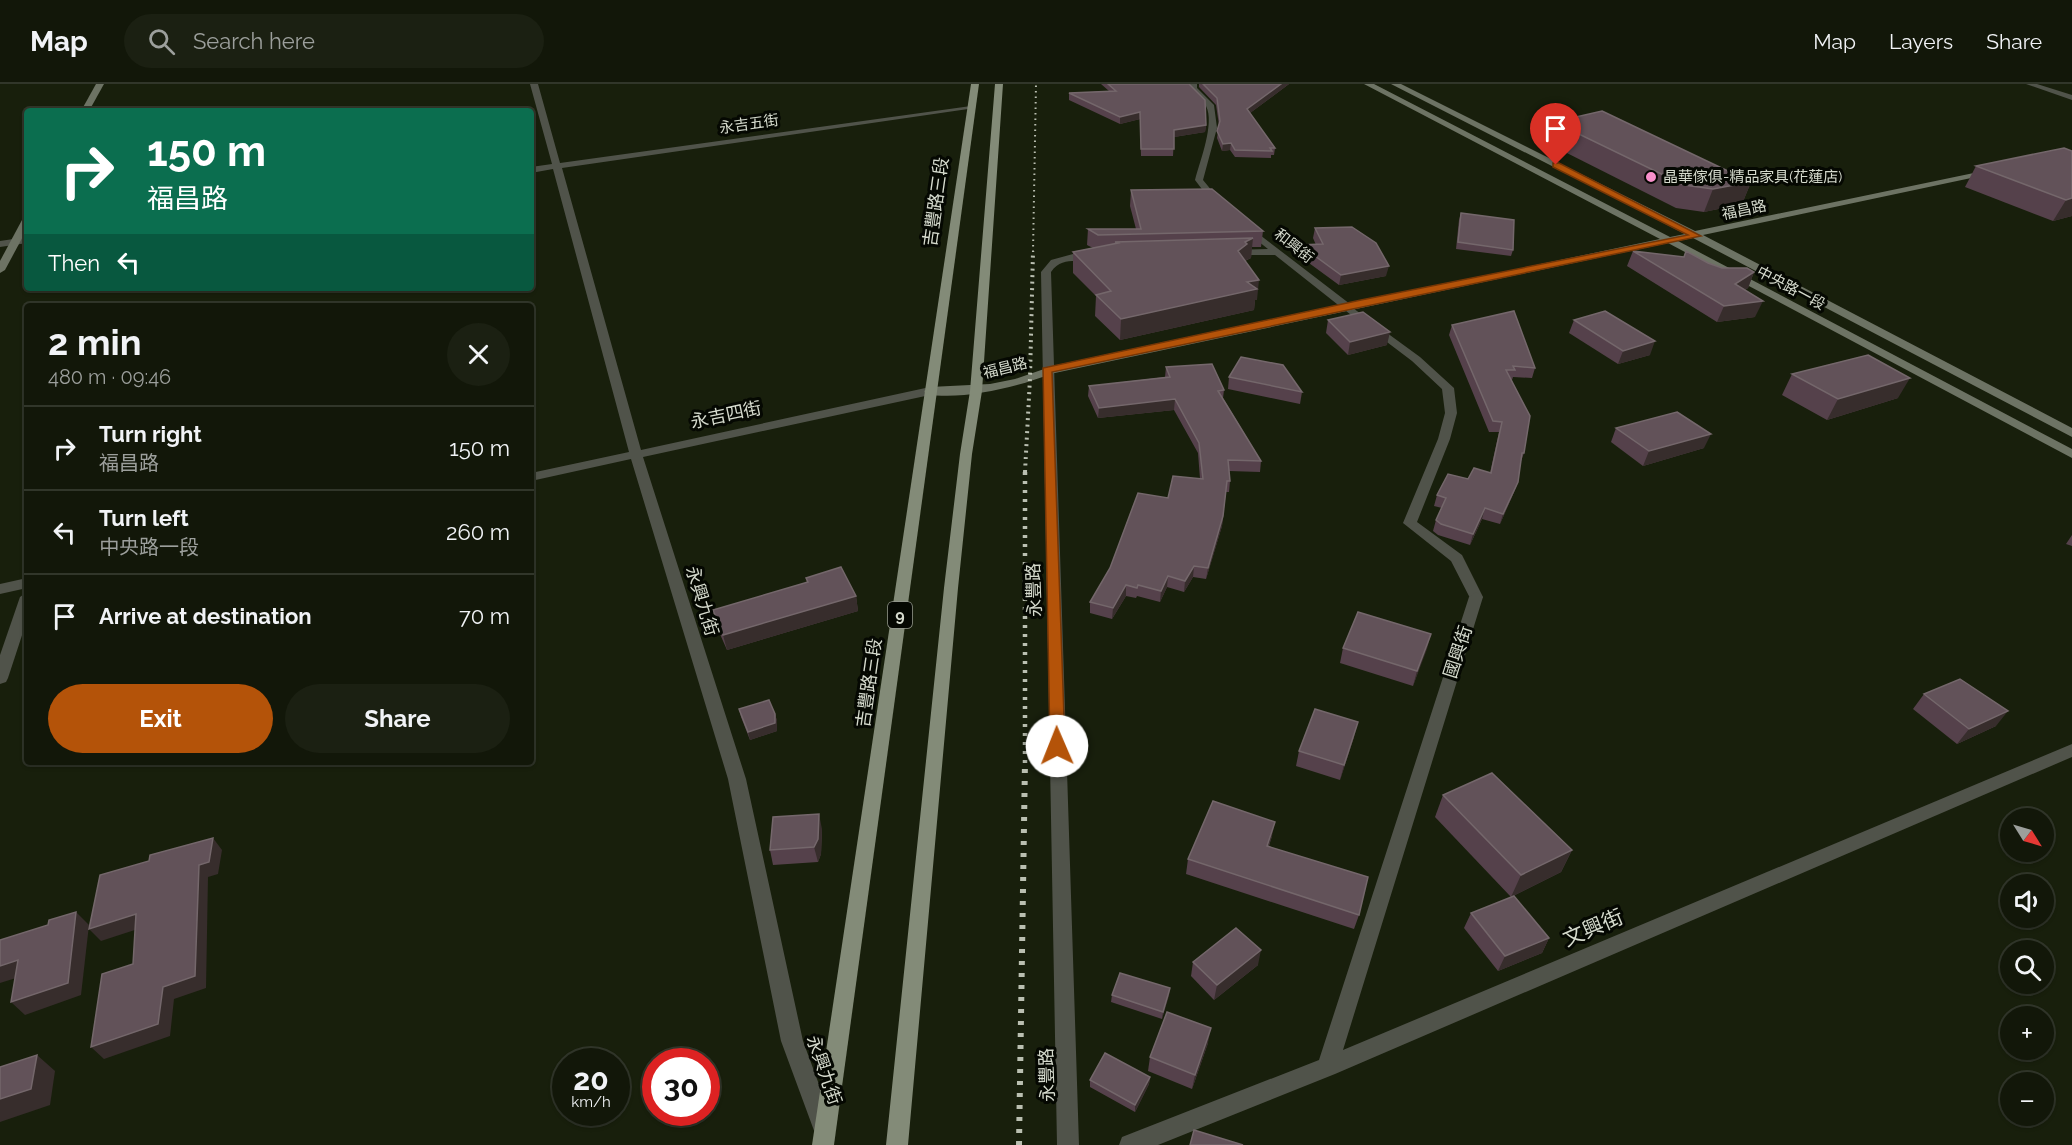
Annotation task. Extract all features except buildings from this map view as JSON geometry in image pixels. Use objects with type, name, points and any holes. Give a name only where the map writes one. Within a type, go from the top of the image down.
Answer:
[{"type":"main road","name":"吉豐路三段","points":[[824,1138],[975,84]]},
{"type":"main road","points":[[897,1145],[951,588],[966,454],[976,391],[999,84]]},
{"type":"street","points":[[87,108],[100,84]]},
{"type":"street","name":"永興九街","points":[[534,84],[636,454],[737,779],[792,1041],[824,1138]]},
{"type":"street","points":[[1193,84],[1193,89],[1210,105],[1213,129],[1199,180],[1210,197],[1223,209]]},
{"type":"street","name":"中央路一段","points":[[1368,84],[1671,241],[2072,454]]},
{"type":"street","name":"中央路一段","points":[[1395,84],[1696,236],[2072,434]]},
{"type":"street","points":[[2030,84],[2072,98]]},
{"type":"street","name":"永吉五街","points":[[534,170],[971,108]]},
{"type":"street","name":"福昌路","points":[[930,391],[976,391],[1030,378],[1047,370],[1346,306],[1696,236],[2004,168]]},
{"type":"street","name":"和興街","points":[[1240,222],[1346,306]]},
{"type":"street","points":[[0,270],[24,226]]},
{"type":"street","points":[[0,244],[24,240]]},
{"type":"street","points":[[1219,254],[1278,252]]},
{"type":"street","name":"永豐路","points":[[1068,1145],[1046,272],[1050,264],[1059,258],[1112,256]]},
{"type":"street","name":"國興街","points":[[1327,1067],[1476,597],[1457,558],[1410,523],[1444,439],[1451,413],[1448,388],[1416,359],[1346,306]]},
{"type":"street","name":"永吉四街","points":[[534,476],[930,391]]},
{"type":"street","points":[[0,589],[24,584]]},
{"type":"street","points":[[0,678],[24,606]]},
{"type":"street","name":"文興街","points":[[1130,1145],[1327,1067],[2072,750]]},
{"type":"railway","points":[[1033,252],[1036,84]]},
{"type":"railway","points":[[1025,472],[1033,251]]},
{"type":"railway","points":[[1025,472],[1025,761]]},
{"type":"railway","points":[[1019,1145],[1025,761]]},
{"type":"place","name":"晶華傢俱-精品家具(花蓮店)","points":[[1651,177]]},
{"type":"route","points":[[1057,746],[1047,370],[1361,303],[1696,236],[1556,165]]}]
